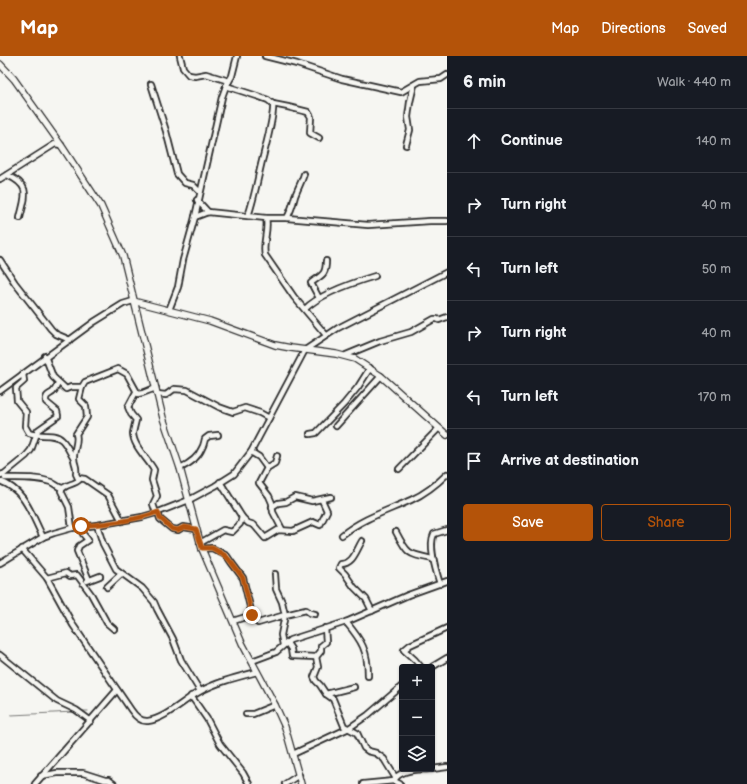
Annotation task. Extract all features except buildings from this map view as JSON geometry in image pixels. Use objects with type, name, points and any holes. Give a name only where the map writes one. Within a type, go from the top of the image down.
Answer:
[{"type":"main road","points":[[0,64],[14,79],[61,145],[101,206],[123,256],[163,418],[180,468],[201,546],[233,621],[285,727],[301,784]]},
{"type":"main road","points":[[134,301],[210,321],[275,345],[346,355],[370,368],[381,376],[447,435]]},
{"type":"street","points":[[180,56],[183,68],[189,75],[195,76],[206,74],[230,82]]},
{"type":"street","points":[[170,310],[178,287],[182,260],[194,217],[199,191],[203,182],[222,96],[226,86],[230,82],[237,56]]},
{"type":"street","points":[[261,56],[288,59]]},
{"type":"street","points":[[265,56],[288,59],[342,79],[377,88],[401,92],[420,81],[441,79],[447,75]]},
{"type":"street","points":[[151,84],[166,131],[177,174],[185,184],[193,184],[199,191]]},
{"type":"street","points":[[406,145],[410,130],[408,117],[414,85]]},
{"type":"street","points":[[226,86],[268,100],[273,104],[308,112],[311,117],[310,132],[319,138]]},
{"type":"street","points":[[248,216],[256,190],[274,108],[273,104]]},
{"type":"street","points":[[0,179],[55,144],[61,145]]},
{"type":"street","points":[[287,218],[291,212],[304,174]]},
{"type":"street","points":[[7,175],[18,180],[25,191],[20,218]]},
{"type":"street","points":[[197,200],[208,212]]},
{"type":"street","points":[[194,217],[208,212],[266,218],[287,218],[368,225],[447,221]]},
{"type":"street","points":[[266,218],[265,255],[294,297],[326,334]]},
{"type":"street","points":[[0,260],[18,288],[51,329],[56,334],[70,340]]},
{"type":"street","points":[[319,298],[312,283],[325,271],[326,261]]},
{"type":"street","points":[[0,563],[43,537],[81,526],[97,525],[157,513],[189,500],[234,474],[251,452],[305,350],[326,334],[447,272]]},
{"type":"street","points":[[305,309],[319,298],[375,276]]},
{"type":"street","points":[[0,391],[45,356],[94,322],[123,304],[134,301]]},
{"type":"street","points":[[346,355],[380,341],[411,332],[434,319],[439,320],[447,317]]},
{"type":"street","points":[[45,356],[49,370],[58,383],[66,389],[72,387],[82,387]]},
{"type":"street","points":[[310,434],[316,433],[344,404],[358,387],[370,368]]},
{"type":"street","points":[[74,459],[77,437],[76,434],[88,417],[86,406],[80,399],[82,387],[85,382],[118,369],[127,374],[138,394],[146,393],[150,390],[166,395],[174,389],[187,390],[219,407],[234,412],[245,408],[269,418]]},
{"type":"street","points":[[23,374],[24,381],[16,388],[17,401],[26,412],[25,426],[29,433],[35,435],[55,436],[62,440],[74,459],[78,478]]},
{"type":"street","points":[[336,426],[381,376]]},
{"type":"street","points":[[2,478],[31,450],[38,430],[58,416],[57,411],[46,402],[46,398],[48,394],[55,391],[58,383]]},
{"type":"street","points":[[136,392],[128,407],[136,420],[133,434],[144,457],[154,470],[152,480],[158,496],[153,504],[160,518],[172,529],[178,530],[184,527],[196,529]]},
{"type":"street","points":[[399,469],[440,428]]},
{"type":"street","points":[[180,468],[197,456],[205,439],[209,436],[218,435]]},
{"type":"street","points":[[251,452],[259,457],[267,468]]},
{"type":"street","points":[[277,456],[275,463],[267,468],[259,483],[270,496],[273,512],[282,529]]},
{"type":"street","points":[[342,535],[353,526],[371,516],[418,496],[447,474]]},
{"type":"street","points":[[2,478],[13,477],[21,479],[40,479],[51,482],[62,488],[78,481],[78,478]]},
{"type":"street","points":[[2,478],[20,494],[43,537]]},
{"type":"street","points":[[78,478],[85,479],[108,495],[122,520]]},
{"type":"street","points":[[220,482],[242,517],[248,523],[254,525],[265,538],[278,530],[282,529],[293,531],[313,522],[320,526],[328,511],[322,500]]},
{"type":"street","points":[[62,488],[61,493],[69,507],[72,528]]},
{"type":"street","points":[[272,507],[282,502],[286,502],[295,496],[312,501],[331,497]]},
{"type":"street","points":[[201,546],[223,530],[232,532],[240,524],[242,517]]},
{"type":"street","points":[[97,525],[99,533],[116,569],[142,588],[154,602],[173,639],[181,660],[200,691]]},
{"type":"street","points":[[81,526],[88,540],[79,546],[77,551],[89,580]]},
{"type":"street","points":[[440,584],[433,559],[432,538],[434,534],[447,530]]},
{"type":"street","points":[[396,532],[405,549],[410,554],[433,559]]},
{"type":"street","points":[[362,541],[351,561],[347,564],[341,564],[339,568],[366,599],[372,611]]},
{"type":"street","points":[[201,546],[212,548],[226,556],[243,578],[252,615],[258,623],[306,610],[315,614]]},
{"type":"street","points":[[22,549],[47,578],[73,625],[135,716],[142,721],[149,721],[164,715],[200,691],[222,682],[257,672]]},
{"type":"street","points":[[47,578],[66,573],[70,576],[77,575],[91,594],[107,623],[114,629]]},
{"type":"street","points":[[107,587],[121,574]]},
{"type":"street","points":[[275,574],[276,589],[282,602],[285,615],[281,635],[285,644],[292,649],[292,656],[316,657]]},
{"type":"street","points":[[83,584],[100,576]]},
{"type":"street","points":[[252,661],[276,652],[290,640],[346,622],[408,595],[447,581]]},
{"type":"street","points":[[233,621],[252,615]]},
{"type":"street","points":[[346,622],[355,632],[364,647],[367,658],[368,676]]},
{"type":"street","points":[[316,657],[321,651],[321,646],[326,642],[326,628]]},
{"type":"street","points":[[418,664],[404,650],[410,645],[447,628]]},
{"type":"street","points":[[0,656],[57,701],[76,710],[91,721]]},
{"type":"street","points":[[316,657],[318,667],[314,677],[326,694],[336,702],[339,716],[346,727],[357,733],[364,748],[384,759],[394,779],[400,784]]},
{"type":"street","points":[[435,665],[447,658]]},
{"type":"street","points":[[326,694],[354,687]]},
{"type":"street","points":[[293,754],[339,732],[368,715],[399,689]]},
{"type":"street","points":[[34,784],[117,690]]},
{"type":"street","points":[[191,696],[207,719],[220,744],[249,784]]},
{"type":"street","points":[[246,714],[253,714],[275,705]]},
{"type":"street","points":[[435,769],[447,767]]},
{"type":"street","points":[[41,776],[57,773],[83,772],[105,780],[110,780],[114,784]]},
{"type":"street","points":[[362,784],[394,779],[402,772]]},
{"type":"street","points":[[285,784],[299,775]]},
{"type":"street","points":[[104,784],[110,780]]},
{"type":"waterway","points":[[82,711],[88,711]]},
{"type":"waterway","points":[[11,715],[75,712]]},
{"type":"route","points":[[81,526],[97,525],[142,517],[158,512],[160,518],[174,530],[184,527],[196,529],[202,548],[212,548],[226,556],[243,578],[252,615]]}]
